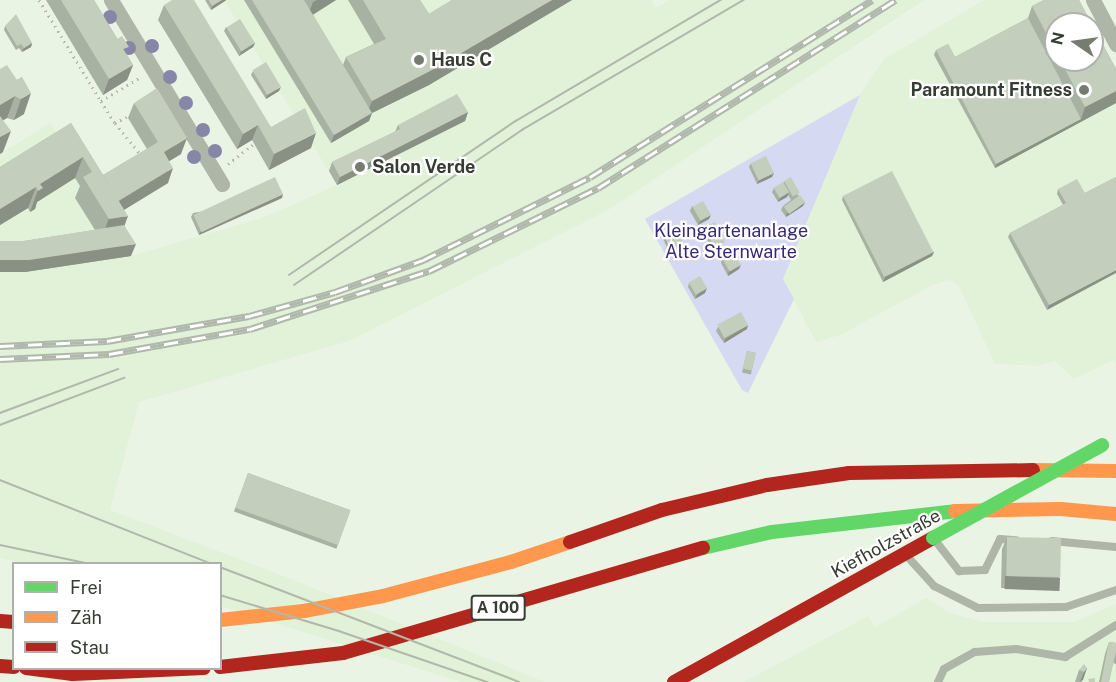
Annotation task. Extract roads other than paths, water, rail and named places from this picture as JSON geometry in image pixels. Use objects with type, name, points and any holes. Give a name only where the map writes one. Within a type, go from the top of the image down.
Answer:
[{"type":"main road","name":"Kiefholzstraße","points":[[674,682],[1116,437]]},
{"type":"main road","name":"A 100","points":[[222,620],[304,611],[383,596],[511,561],[662,510],[767,485],[849,473],[941,469],[1116,471]]},
{"type":"main road","name":"A 100","points":[[222,667],[343,653],[675,554],[772,532],[943,511],[1062,509],[1116,514]]},
{"type":"main road","points":[[35,670],[73,674],[178,670]]},
{"type":"street","points":[[111,0],[219,178]]},
{"type":"street","points":[[1093,0],[1116,44]]},
{"type":"lane","points":[[933,538],[959,571],[985,570],[999,539],[1032,540]]},
{"type":"lane","points":[[1042,541],[1116,546]]},
{"type":"lane","points":[[905,554],[934,586],[956,600],[978,608],[1066,607],[1116,590]]},
{"type":"lane","points":[[938,682],[944,669],[975,652],[1016,650],[1065,657],[1116,625]]},
{"type":"tram line","points":[[289,275],[516,121],[721,0]]},
{"type":"tram line","points":[[294,285],[522,130],[744,0]]},
{"type":"tram line","points":[[0,413],[118,369]]},
{"type":"tram line","points":[[0,425],[124,378]]},
{"type":"tram line","points":[[0,480],[207,562]]},
{"type":"tram line","points":[[0,545],[81,562]]},
{"type":"tram line","points":[[222,568],[519,682]]},
{"type":"tram line","points":[[222,596],[339,631],[487,682]]},
{"type":"railway","points":[[0,346],[107,341],[249,316],[335,292],[423,260],[590,177],[872,0]]},
{"type":"railway","points":[[0,359],[109,354],[250,329],[429,271],[598,188],[895,0]]},
{"type":"place","name":"Haus C","points":[[419,60]]},
{"type":"place","name":"Paramount Fitness","points":[[1084,90]]},
{"type":"place","name":"Salon Verde","points":[[360,167]]},
{"type":"park label","name":"Kleingartenanlage Alte Sternwarte","points":[[731,242]]}]
